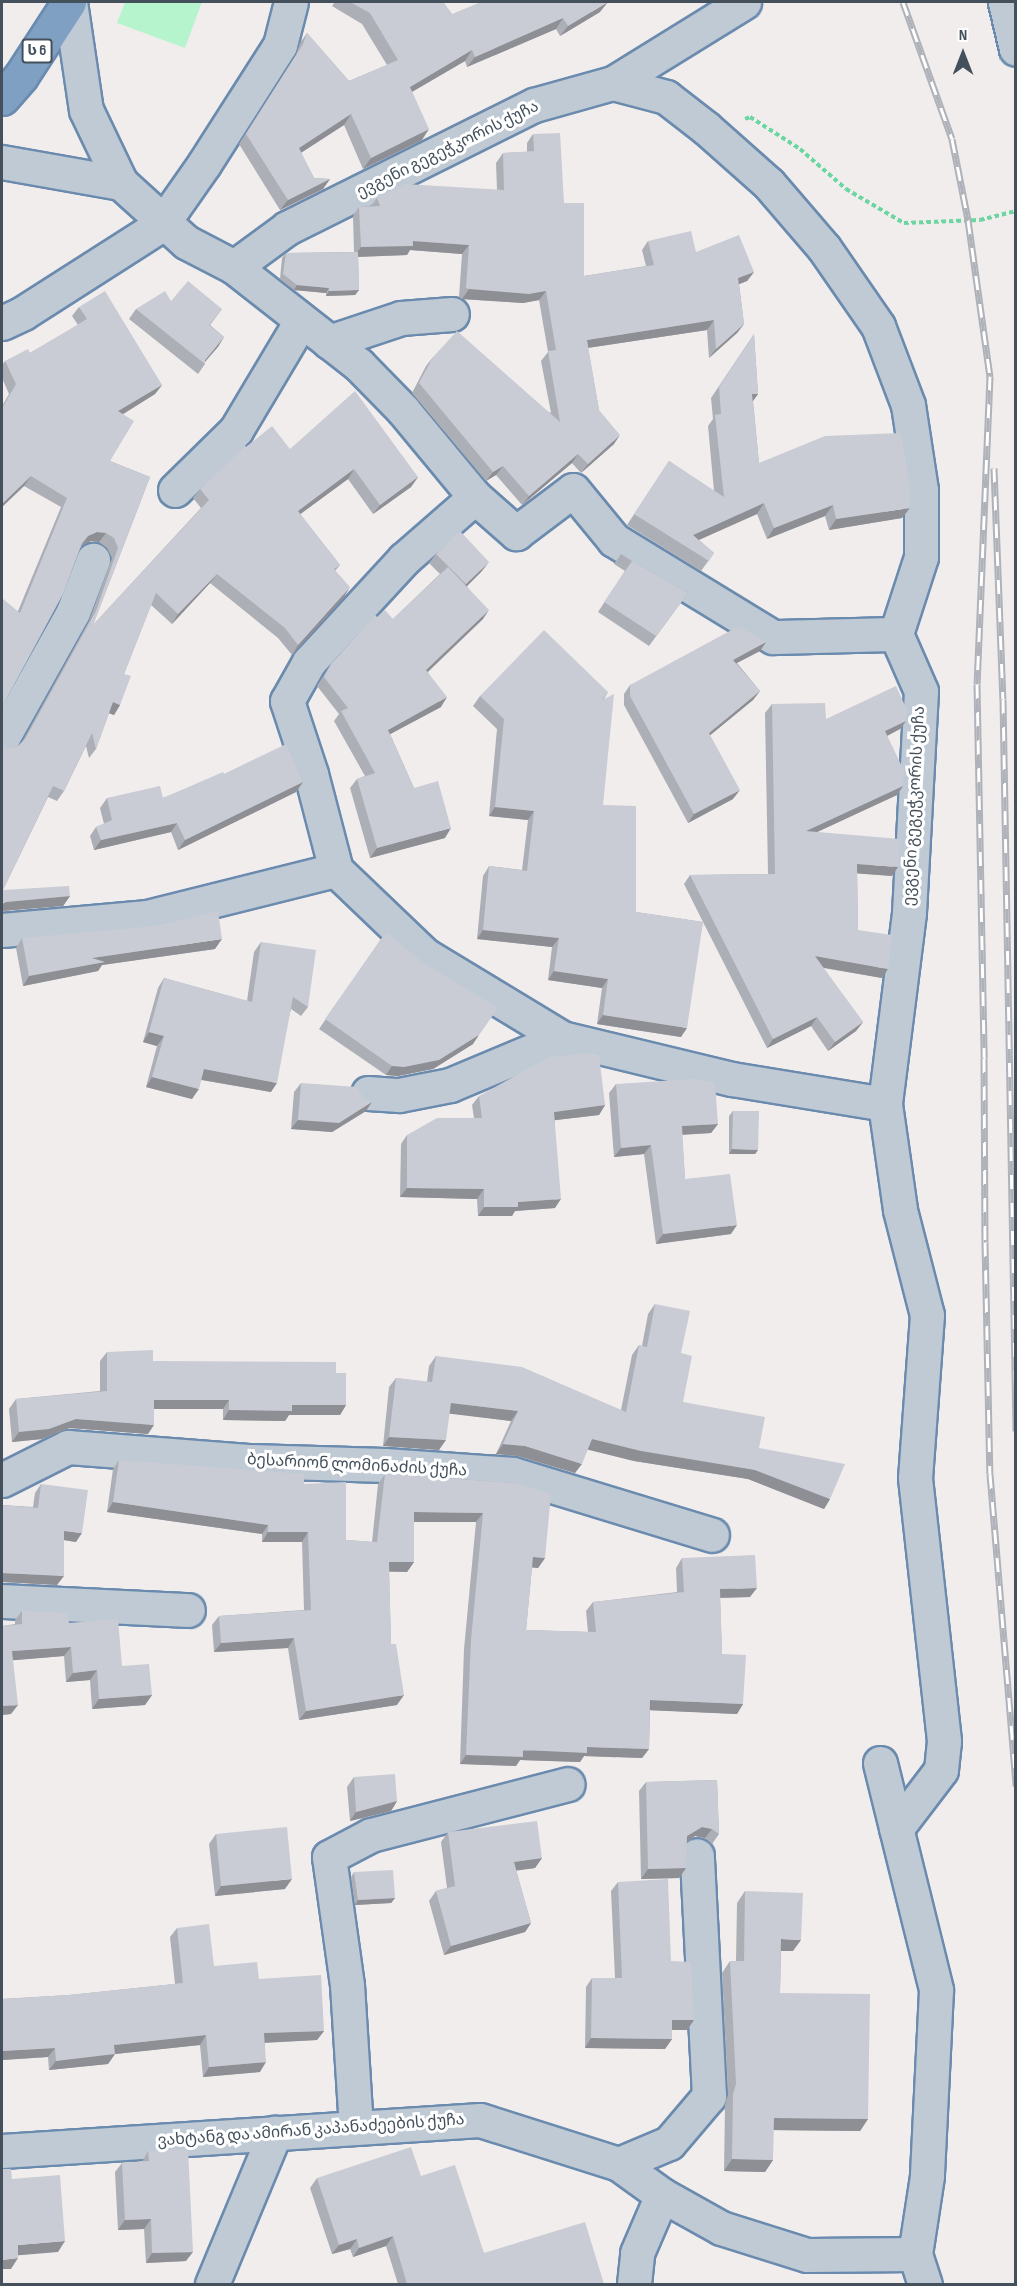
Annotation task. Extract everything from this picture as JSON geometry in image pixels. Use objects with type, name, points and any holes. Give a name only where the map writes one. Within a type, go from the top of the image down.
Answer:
[{"type":"highway","name":"ს 6","points":[[2,98],[21,76],[70,2]]},
{"type":"street","points":[[70,2],[86,110],[121,183],[162,224],[186,243],[234,267],[359,365],[388,395],[476,497],[516,533],[573,490],[614,540],[773,637],[896,634],[921,556],[921,490],[904,395],[878,326],[824,248],[769,184],[706,128],[666,97],[613,82]]},
{"type":"street","points":[[2,323],[23,313],[162,224],[204,164],[280,45],[291,2]]},
{"type":"street","name":"ევგენი გეგეჭკორის ქუჩა","points":[[234,267],[287,228],[534,105],[613,82],[744,2]]},
{"type":"street","points":[[1005,2],[1016,49]]},
{"type":"street","points":[[2,162],[121,183]]},
{"type":"street","points":[[329,342],[401,318],[452,314]]},
{"type":"street","points":[[175,490],[236,430],[301,321]]},
{"type":"street","points":[[476,497],[404,559],[309,662],[287,701],[311,774],[336,870],[425,955],[562,1038],[732,1078],[885,1104]]},
{"type":"street","points":[[2,739],[73,612],[93,560]]},
{"type":"street","name":"ევგენი გეგეჭკორის ქუჩა","points":[[896,634],[921,691],[909,914],[885,1104],[900,1210],[927,1315],[915,1478],[944,1741],[941,1770],[896,1830]]},
{"type":"street","points":[[2,930],[147,917],[336,870]]},
{"type":"street","points":[[368,1093],[399,1095],[450,1085],[562,1038]]},
{"type":"street","name":"ბესარიონ ლომინაძის ქუჩა","points":[[2,1480],[68,1447],[251,1461],[385,1465],[513,1474],[712,1535]]},
{"type":"street","points":[[2,1601],[188,1610]]},
{"type":"street","points":[[880,1763],[936,1990],[920,2269]]},
{"type":"street","points":[[356,2128],[347,1985],[329,1857],[371,1835],[568,1784]]},
{"type":"street","points":[[619,2164],[669,2143],[708,2096],[697,1855]]},
{"type":"street","name":"ვახტანგ და ამირან კაპანაძეების ქუჩა","points":[[2,2151],[480,2120],[619,2164],[662,2195],[721,2228],[807,2255],[920,2269]]},
{"type":"street","points":[[212,2284],[275,2133]]},
{"type":"street","points":[[634,2284],[637,2253],[662,2195]]},
{"type":"path","points":[[706,128],[750,117],[800,149],[846,189],[904,223],[947,219],[981,220],[1016,211]]},
{"type":"green space","points":[[125,2],[202,2],[185,48],[117,23]]},
{"type":"building","points":[[350,2],[443,2],[452,14],[481,2],[608,2],[568,26],[563,18],[475,57],[472,50],[410,87],[429,129],[371,158],[351,114],[299,148],[314,178],[330,179],[288,200],[246,134],[303,44],[307,33],[349,81],[398,60],[370,13]]},
{"type":"building","points":[[560,133],[564,203],[584,203],[584,276],[654,265],[648,241],[691,231],[696,252],[739,235],[754,272],[738,278],[744,324],[716,349],[714,320],[587,340],[599,410],[620,435],[588,464],[578,454],[529,496],[503,466],[493,472],[419,383],[433,357],[457,331],[560,422],[548,351],[556,350],[546,291],[529,294],[466,288],[469,245],[413,241],[413,246],[361,247],[359,207],[380,206],[377,198],[405,184],[504,190],[503,153],[534,151],[533,134]]},
{"type":"building","points":[[358,252],[359,290],[329,291],[329,288],[297,285],[283,274],[286,253]]},
{"type":"building","points":[[188,281],[222,309],[209,325],[224,337],[205,360],[205,364],[136,309],[165,291],[171,301]]},
{"type":"building","points":[[105,291],[162,385],[118,411],[134,421],[110,461],[150,477],[93,625],[209,500],[200,489],[245,445],[246,447],[272,426],[290,449],[355,391],[418,477],[380,505],[354,469],[298,511],[340,565],[334,569],[350,587],[298,645],[285,628],[217,574],[178,614],[156,593],[124,674],[131,676],[120,705],[113,702],[96,749],[92,733],[64,791],[53,786],[3,890],[69,886],[70,896],[2,904],[2,746],[10,748],[18,746],[25,739],[96,611],[118,548],[114,538],[106,533],[97,532],[88,536],[82,543],[63,594],[2,707],[2,598],[20,613],[67,498],[31,476],[2,504],[2,408],[16,384],[5,361],[28,349],[30,353],[87,319],[79,307]]},
{"type":"building","points":[[754,334],[758,394],[752,394],[759,463],[825,436],[901,433],[910,486],[910,508],[836,519],[833,505],[774,528],[764,503],[693,535],[714,553],[709,561],[634,514],[669,461],[724,497],[715,415],[721,414],[719,387]]},
{"type":"building","points":[[460,531],[489,562],[466,584],[436,554]]},
{"type":"building","points":[[621,554],[688,593],[656,636],[604,602],[632,561]]},
{"type":"building","points":[[448,567],[489,610],[426,670],[447,697],[388,730],[414,788],[438,781],[451,828],[377,848],[357,779],[375,773],[341,711],[348,708],[324,677],[331,664],[375,615],[377,617],[385,610],[393,619]]},
{"type":"building","points":[[739,626],[766,642],[733,660],[760,691],[709,733],[740,790],[694,814],[630,696],[630,685]]},
{"type":"building","points":[[544,630],[608,692],[602,700],[614,694],[603,805],[636,806],[636,912],[703,922],[687,1028],[603,1015],[608,979],[554,971],[559,938],[483,930],[489,866],[527,871],[534,811],[495,807],[504,719],[480,696]]},
{"type":"building","points":[[896,686],[907,710],[906,721],[885,731],[904,771],[903,786],[806,831],[900,839],[898,867],[857,864],[858,930],[892,935],[888,969],[815,956],[863,1022],[835,1042],[817,1017],[773,1039],[690,875],[775,874],[772,704],[825,703],[826,719]]},
{"type":"building","points":[[286,744],[303,782],[185,840],[177,823],[101,840],[96,827],[112,820],[107,798],[160,786],[163,798],[223,772],[224,774]]},
{"type":"building","points":[[218,911],[222,939],[92,958],[105,962],[29,976],[22,938],[156,926]]},
{"type":"building","points":[[386,932],[422,962],[498,1008],[479,1035],[439,1060],[404,1067],[392,1066],[325,1019]]},
{"type":"building","points":[[261,942],[316,950],[308,1007],[293,997],[277,1083],[204,1069],[199,1089],[152,1077],[164,1036],[149,1032],[164,978],[252,1002]]},
{"type":"building","points":[[587,1053],[599,1055],[605,1105],[554,1112],[561,1199],[518,1202],[518,1207],[484,1207],[484,1189],[407,1188],[407,1135],[437,1118],[482,1118],[479,1096],[549,1057]]},
{"type":"building","points":[[695,1079],[715,1083],[718,1124],[682,1126],[685,1179],[730,1174],[737,1225],[663,1234],[651,1145],[621,1148],[616,1084]]},
{"type":"building","points":[[301,1083],[357,1087],[364,1099],[372,1102],[339,1123],[298,1120]]},
{"type":"building","points":[[733,1111],[759,1111],[758,1150],[732,1149]]},
{"type":"building","points":[[655,1304],[690,1311],[681,1353],[692,1356],[683,1402],[765,1417],[759,1448],[845,1464],[830,1499],[755,1470],[641,1451],[592,1439],[582,1464],[525,1446],[503,1444],[518,1411],[451,1403],[446,1440],[389,1437],[396,1378],[432,1382],[436,1356],[522,1367],[626,1412],[639,1345],[647,1347]]},
{"type":"building","points":[[153,1350],[153,1361],[336,1362],[336,1373],[346,1373],[346,1405],[292,1405],[292,1411],[229,1410],[229,1400],[154,1400],[154,1425],[76,1419],[49,1429],[19,1432],[16,1399],[107,1391],[107,1352]]},
{"type":"building","points":[[119,1460],[304,1474],[304,1484],[346,1482],[346,1540],[377,1542],[385,1474],[516,1483],[551,1494],[545,1558],[533,1557],[526,1630],[596,1632],[593,1602],[684,1592],[682,1558],[755,1555],[757,1588],[720,1589],[722,1654],[746,1655],[743,1704],[650,1700],[649,1749],[587,1747],[587,1753],[523,1750],[523,1757],[466,1755],[471,1640],[483,1513],[414,1512],[414,1562],[389,1562],[391,1644],[396,1644],[404,1695],[306,1711],[294,1638],[221,1643],[219,1616],[311,1610],[308,1532],[268,1532],[268,1525],[113,1502]]},
{"type":"building","points":[[41,1484],[88,1490],[82,1533],[64,1531],[64,1576],[2,1573],[2,1505],[38,1508]]},
{"type":"building","points":[[22,1611],[68,1613],[69,1623],[118,1619],[122,1666],[149,1664],[152,1695],[99,1699],[97,1670],[73,1673],[71,1647],[12,1651],[18,1705],[2,1706],[2,1626],[22,1624]]},
{"type":"building","points":[[395,1774],[397,1801],[356,1812],[354,1777]]},
{"type":"building","points":[[717,1780],[719,1834],[712,1829],[702,1827],[687,1836],[686,1868],[648,1869],[646,1782]]},
{"type":"building","points":[[537,1821],[542,1858],[514,1862],[531,1923],[451,1946],[436,1891],[455,1886],[448,1832]]},
{"type":"building","points":[[287,1827],[292,1879],[221,1886],[216,1834]]},
{"type":"building","points":[[393,1870],[395,1898],[358,1900],[354,1872]]},
{"type":"building","points":[[668,1879],[671,1961],[691,1962],[694,2020],[672,2020],[672,2039],[591,2038],[592,1978],[622,1978],[618,1882]]},
{"type":"building","points":[[745,1891],[803,1893],[801,1940],[781,1939],[780,1993],[870,1994],[868,2119],[774,2118],[773,2160],[732,2159],[733,2094],[736,2084],[730,1961],[744,1961]]},
{"type":"building","points":[[209,1924],[214,1966],[257,1962],[259,1979],[321,1975],[324,2031],[264,2033],[266,2062],[209,2067],[206,2035],[114,2045],[115,2054],[56,2061],[55,2048],[2,2051],[2,1999],[69,1995],[183,1983],[177,1928]]},
{"type":"building","points":[[411,2147],[421,2176],[455,2165],[484,2253],[585,2222],[604,2284],[407,2284],[393,2236],[359,2248],[357,2239],[339,2245],[317,2178]]},
{"type":"building","points":[[188,2149],[193,2252],[152,2253],[151,2219],[125,2220],[122,2163],[149,2161],[148,2151]]},
{"type":"building","points":[[2,2169],[11,2169],[12,2179],[60,2175],[65,2241],[18,2245],[18,2258],[2,2260]]},
{"type":"railway","points":[[903,2],[952,139],[968,220],[990,376],[977,684],[985,1242],[990,1474],[1016,1786]]},
{"type":"railway","points":[[994,468],[1003,699],[1016,1431]]}]
